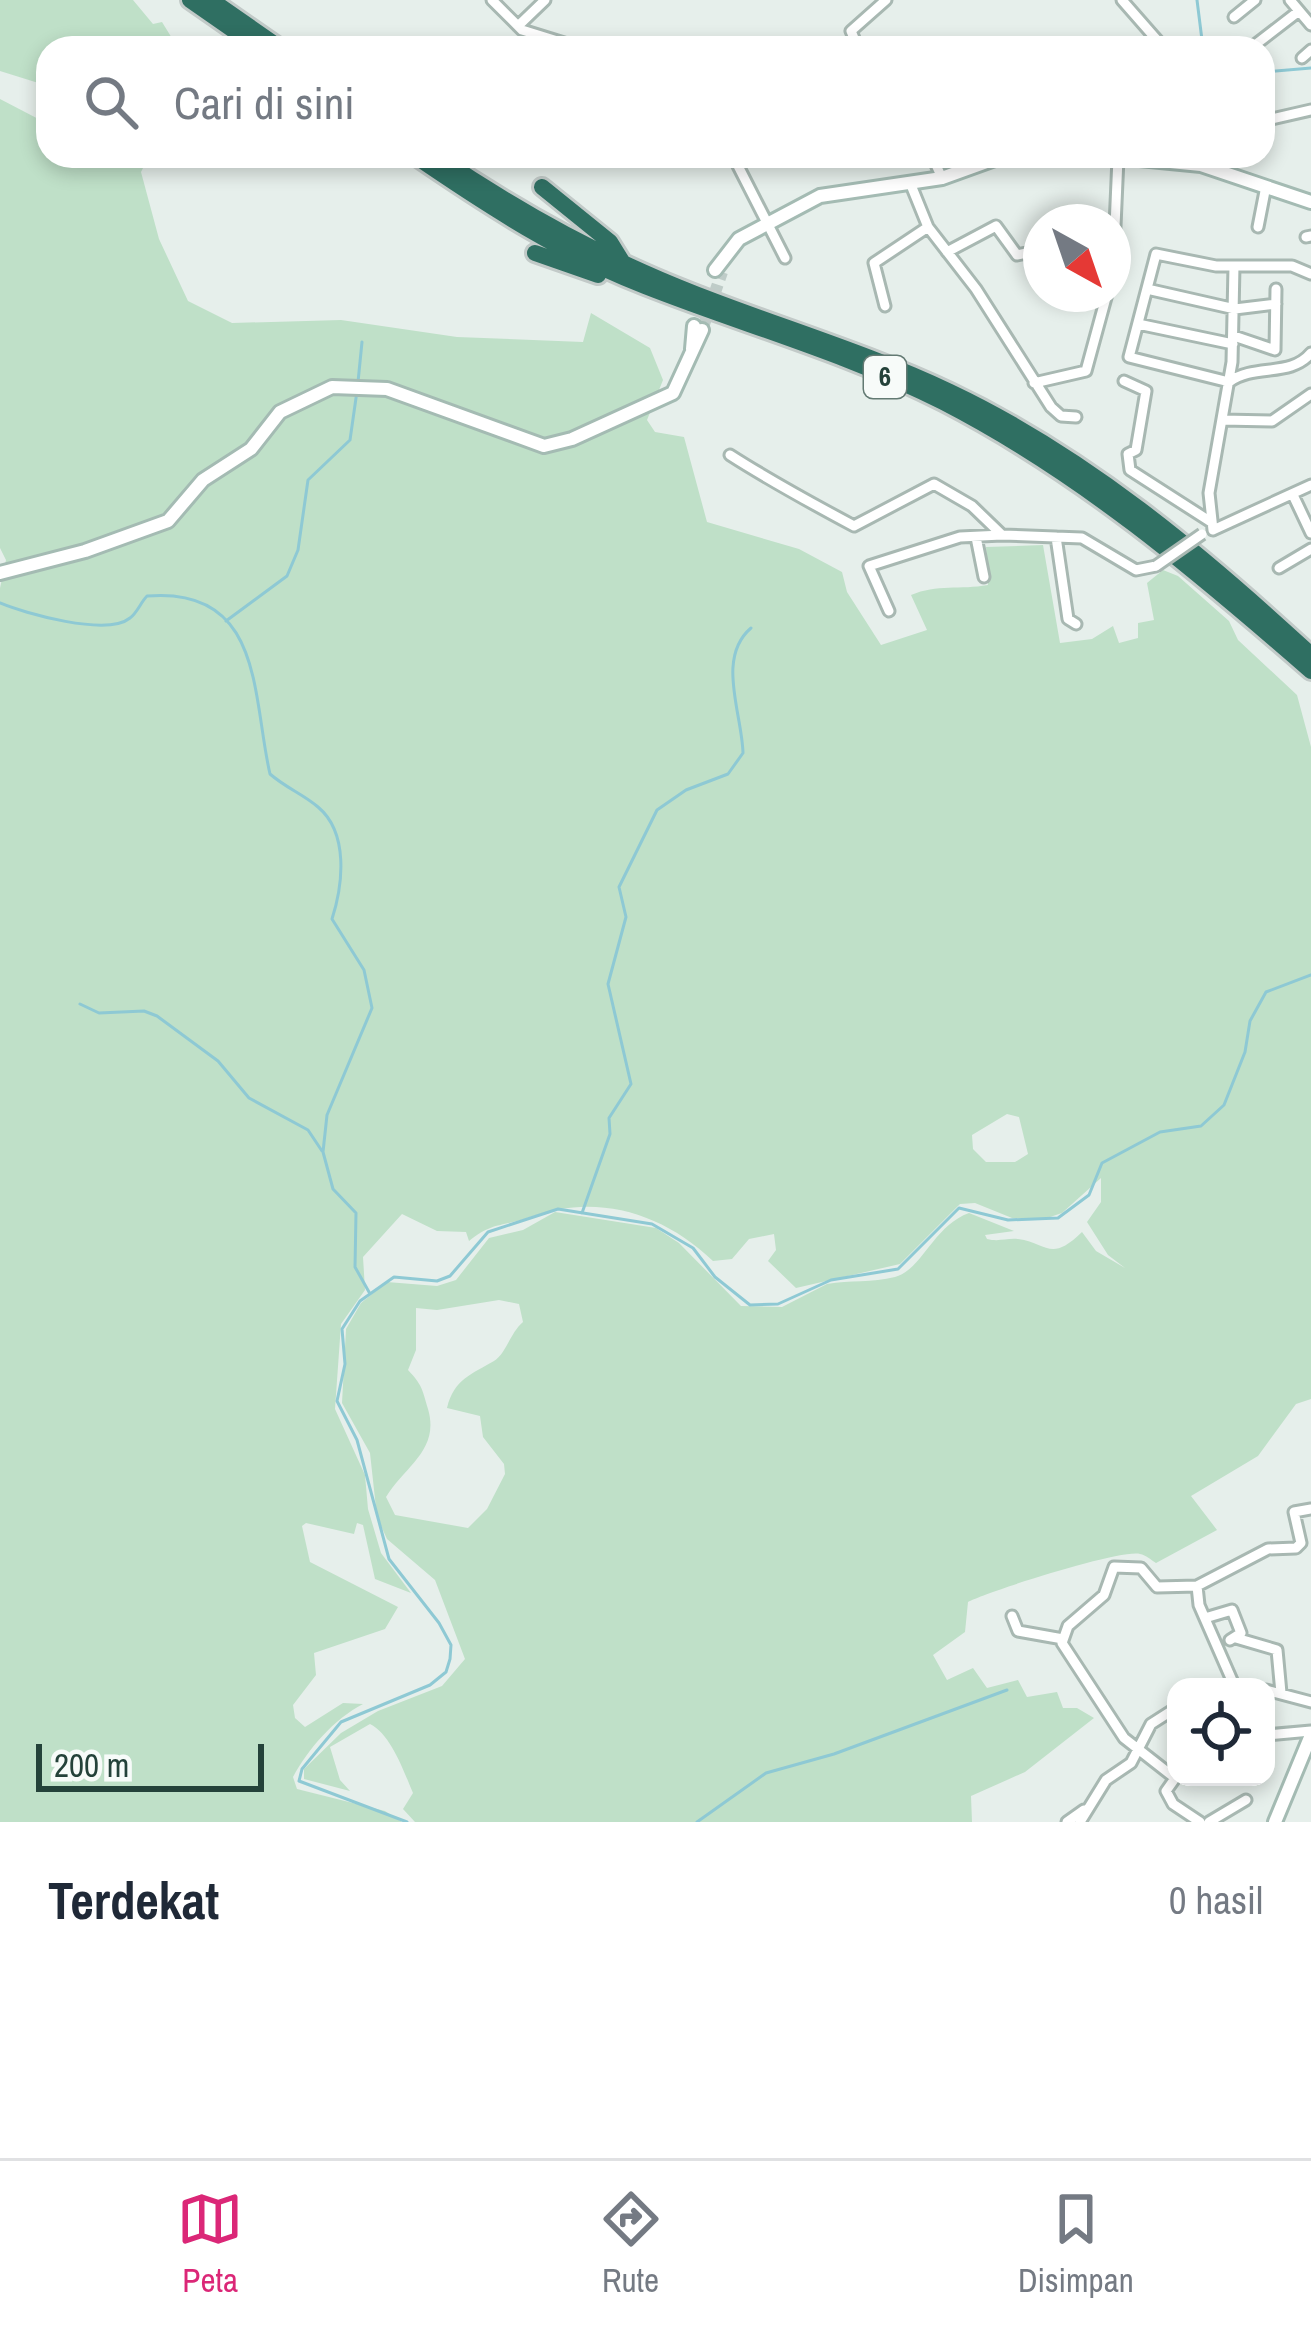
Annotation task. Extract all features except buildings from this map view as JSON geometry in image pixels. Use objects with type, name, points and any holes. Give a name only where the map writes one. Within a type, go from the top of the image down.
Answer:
[{"type":"highway","points":[[190,0],[242,36]]},
{"type":"highway","points":[[212,0],[263,36]]},
{"type":"highway","name":"6","points":[[433,168],[514,222],[674,297],[906,385],[1008,437],[1150,533],[1311,671]]},
{"type":"highway","name":"6","points":[[455,168],[521,213],[622,263],[855,350],[988,411],[1116,492],[1311,655]]},
{"type":"highway","points":[[542,187],[610,242],[622,263]]},
{"type":"highway","points":[[535,253],[674,297]]},
{"type":"street","points":[[492,0],[518,26],[546,36]]},
{"type":"street","points":[[518,26],[545,0]]},
{"type":"street","points":[[851,36],[854,27],[886,0]]},
{"type":"street","points":[[1122,0],[1154,36]]},
{"type":"street","points":[[1234,17],[1255,0]]},
{"type":"street","points":[[1290,0],[1311,25]]},
{"type":"street","points":[[1267,36],[1299,11]]},
{"type":"street","points":[[1275,118],[1311,110]]},
{"type":"street","points":[[740,168],[771,222],[785,258]]},
{"type":"street","points":[[937,168],[942,178]]},
{"type":"street","points":[[718,271],[725,254],[820,196],[911,185],[965,168]]},
{"type":"street","points":[[1113,168],[1113,204]]},
{"type":"street","points":[[1220,168],[1311,202]]},
{"type":"street","points":[[911,185],[928,227],[1034,383],[1055,412],[1076,417]]},
{"type":"street","points":[[1258,227],[1266,186]]},
{"type":"street","points":[[947,252],[996,226],[1017,255],[1023,254]]},
{"type":"street","points":[[885,306],[874,263],[928,227]]},
{"type":"street","points":[[1311,274],[1292,266],[1234,266],[1156,254],[1131,360],[1229,382],[1252,369],[1296,364],[1311,352]]},
{"type":"street","points":[[1208,529],[1209,493],[1234,340],[1234,266]]},
{"type":"street","points":[[1147,289],[1235,309],[1276,304]]},
{"type":"street","points":[[1138,324],[1275,350],[1276,289]]},
{"type":"street","points":[[1034,383],[1086,371],[1102,312]]},
{"type":"street","points":[[0,573],[160,525],[178,513],[203,480],[251,449],[289,405],[357,385],[418,399],[544,446],[572,439],[673,393],[698,328]]},
{"type":"street","points":[[1124,382],[1146,391],[1136,450],[1128,454],[1130,470],[1208,529]]},
{"type":"street","points":[[1222,420],[1272,421],[1311,394]]},
{"type":"street","points":[[730,455],[799,501],[821,505],[854,526],[934,484],[972,506],[1002,536]]},
{"type":"street","points":[[889,611],[869,566],[976,537],[1002,536],[1086,539],[1136,570],[1156,566],[1208,529],[1311,485]]},
{"type":"street","points":[[1293,495],[1311,532]]},
{"type":"street","points":[[976,537],[983,577]]},
{"type":"street","points":[[1056,537],[1068,619],[1076,624]]},
{"type":"street","points":[[1279,568],[1311,549]]},
{"type":"street","points":[[1167,1770],[1140,1746],[1127,1742],[1103,1710],[1084,1672],[1066,1654],[1068,1627],[1104,1595],[1117,1566],[1142,1568],[1157,1587],[1197,1586],[1268,1549],[1300,1545],[1294,1512],[1311,1509]]},
{"type":"street","points":[[1197,1586],[1205,1618],[1232,1678]]},
{"type":"street","points":[[1205,1618],[1232,1610],[1241,1626],[1236,1638],[1220,1646]]},
{"type":"street","points":[[1012,1616],[1018,1631],[1049,1632],[1064,1639]]},
{"type":"street","points":[[1236,1638],[1277,1650],[1282,1693]]},
{"type":"street","points":[[1275,1692],[1311,1702]]},
{"type":"street","points":[[1067,1822],[1131,1763],[1151,1724],[1167,1714]]},
{"type":"street","points":[[1275,1735],[1311,1733],[1275,1822]]},
{"type":"street","points":[[1167,1785],[1174,1804],[1204,1822],[1246,1800]]},
{"type":"street","points":[[1080,1822],[1101,1786]]},
{"type":"green space","points":[[0,0],[133,0],[153,24],[162,22],[171,36],[36,36],[36,82],[0,71]]},
{"type":"green space","points":[[0,99],[36,118],[36,168],[143,168],[159,239],[188,301],[232,323],[341,320],[457,337],[583,342],[591,313],[650,348],[663,380],[647,420],[655,432],[684,437],[707,522],[799,549],[842,572],[847,592],[881,645],[927,630],[911,595],[988,585],[986,547],[1043,545],[1060,643],[1092,639],[1113,626],[1119,643],[1138,638],[1138,623],[1154,620],[1147,583],[1163,570],[1178,576],[1229,621],[1238,640],[1297,695],[1311,747],[1311,1399],[1296,1404],[1258,1456],[1191,1496],[1217,1530],[1156,1563],[1140,1554],[1108,1558],[968,1602],[965,1632],[933,1655],[947,1680],[973,1668],[987,1688],[1018,1680],[1027,1697],[1057,1692],[1063,1708],[1077,1708],[1094,1718],[1025,1772],[971,1796],[972,1822],[415,1822],[403,1809],[413,1793],[401,1765],[384,1736],[370,1724],[330,1747],[340,1780],[350,1791],[304,1779],[304,1769],[341,1733],[378,1711],[442,1686],[465,1659],[435,1580],[387,1539],[377,1517],[370,1453],[342,1403],[346,1329],[361,1303],[387,1282],[437,1286],[456,1280],[489,1238],[523,1230],[555,1212],[656,1228],[679,1243],[741,1306],[782,1307],[827,1284],[895,1277],[913,1265],[946,1227],[969,1213],[1014,1231],[985,1235],[991,1240],[1018,1239],[1056,1249],[1082,1232],[1096,1251],[1125,1268],[1108,1255],[1087,1222],[1101,1202],[1101,1178],[1062,1213],[1044,1219],[1012,1218],[975,1203],[960,1204],[900,1264],[796,1288],[768,1261],[776,1250],[774,1234],[749,1239],[732,1259],[713,1261],[650,1219],[603,1207],[555,1210],[492,1227],[469,1241],[466,1232],[437,1231],[402,1214],[363,1257],[365,1290],[341,1324],[335,1409],[365,1475],[368,1509],[381,1553],[411,1593],[375,1579],[363,1525],[357,1523],[354,1534],[302,1526],[310,1562],[398,1607],[385,1629],[314,1653],[316,1675],[293,1705],[295,1718],[305,1727],[343,1703],[363,1704],[323,1736],[293,1777],[297,1789],[385,1811],[402,1822],[0,1822],[0,588],[6,560],[0,548]],"holes":[[[1007,1114],[1019,1117],[1028,1154],[1015,1162],[986,1162],[973,1149],[972,1135]],[[499,1300],[519,1304],[523,1322],[498,1358],[459,1384],[447,1408],[480,1416],[483,1437],[504,1464],[505,1474],[487,1509],[468,1528],[395,1515],[386,1497],[419,1457],[429,1436],[424,1396],[408,1370],[416,1350],[416,1308],[437,1310]]]},
{"type":"waterway","points":[[1197,0],[1202,36]]},
{"type":"waterway","points":[[1275,71],[1311,68]]},
{"type":"waterway","points":[[358,382],[362,342]]},
{"type":"waterway","points":[[226,621],[287,576],[298,550],[308,480],[350,440],[357,391]]},
{"type":"waterway","points":[[0,603],[65,621],[103,625],[130,618],[147,596],[185,598],[213,609],[233,628],[246,652],[270,774],[318,807],[335,831],[341,875],[332,919],[364,970],[372,1008],[327,1115],[323,1152],[333,1189],[356,1213],[355,1267],[369,1292]]},
{"type":"waterway","points":[[582,1213],[610,1134],[609,1118],[631,1084],[608,984],[626,917],[619,887],[657,810],[686,790],[728,774],[743,753],[733,670],[741,640],[751,628]]},
{"type":"waterway","points":[[407,1822],[299,1781],[302,1769],[341,1722],[430,1685],[446,1672],[450,1659],[451,1645],[439,1623],[389,1559],[357,1440],[337,1401],[345,1364],[342,1329],[360,1301],[394,1277],[437,1281],[450,1276],[488,1232],[558,1209],[652,1224],[693,1248],[715,1277],[750,1305],[778,1304],[831,1280],[898,1269],[959,1208],[1008,1220],[1058,1218],[1089,1195],[1102,1163],[1160,1132],[1201,1126],[1224,1105],[1245,1052],[1250,1021],[1266,992],[1311,975]]},
{"type":"waterway","points":[[80,1004],[99,1013],[144,1011],[157,1016],[218,1061],[249,1098],[308,1130],[322,1151]]},
{"type":"waterway","points":[[697,1822],[766,1773],[834,1754],[1007,1690]]},
{"type":"tunnel","points":[[702,330],[722,272]]}]
